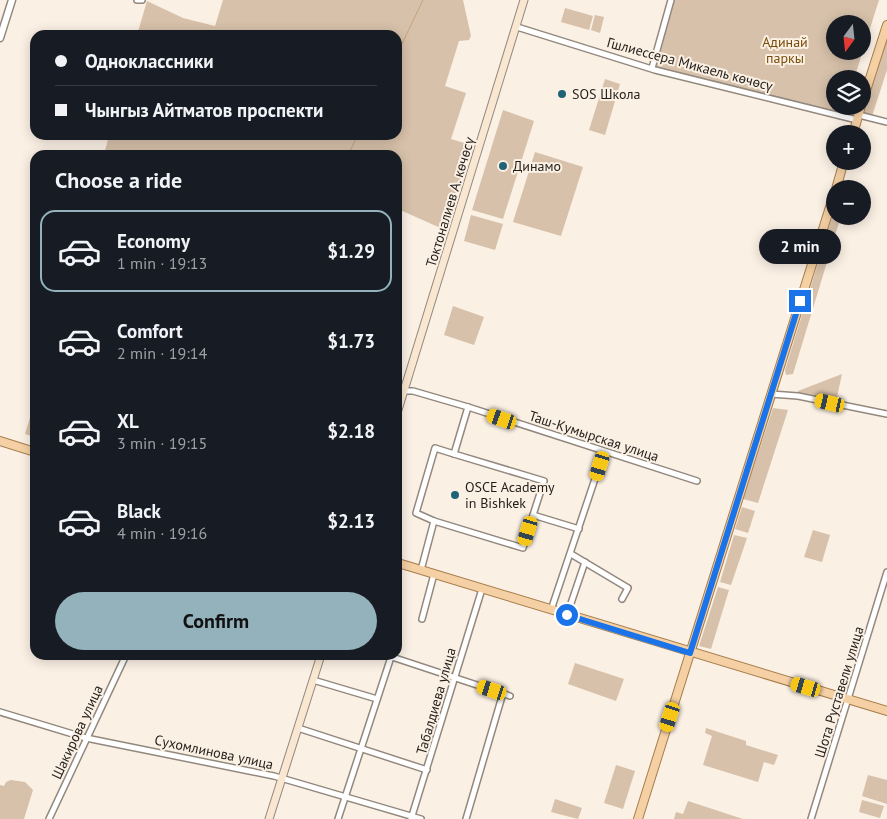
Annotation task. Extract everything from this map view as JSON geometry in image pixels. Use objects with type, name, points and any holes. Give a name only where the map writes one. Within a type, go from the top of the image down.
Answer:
[{"type":"main road","name":"Токтоналиев А. көчөсү","points":[[402,388],[524,0]]},
{"type":"main road","points":[[871,76],[887,25]]},
{"type":"main road","points":[[856,125],[858,117]]},
{"type":"main road","points":[[638,819],[826,219]]},
{"type":"main road","points":[[0,441],[30,450]]},
{"type":"main road","points":[[402,564],[690,653],[887,711]]},
{"type":"main road","points":[[270,819],[319,660]]},
{"type":"street","points":[[0,38],[12,0]]},
{"type":"street","points":[[137,0],[142,0]]},
{"type":"street","points":[[652,68],[671,0]]},
{"type":"street","name":"Гшлиессера Микаель көчөсү","points":[[517,27],[652,68],[858,117],[887,122]]},
{"type":"street","name":"Таш-Кумырская улица","points":[[402,391],[412,391],[468,407],[697,481]]},
{"type":"street","points":[[771,394],[798,396],[887,414]]},
{"type":"street","points":[[454,454],[468,407]]},
{"type":"street","points":[[435,448],[454,454],[544,481],[523,548],[434,521],[416,513],[435,448]]},
{"type":"street","points":[[551,610],[604,452]]},
{"type":"street","points":[[533,515],[579,529]]},
{"type":"street","points":[[420,570],[434,521]]},
{"type":"street","points":[[571,554],[628,588],[622,599]]},
{"type":"street","points":[[567,615],[584,562]]},
{"type":"street","name":"Шота Руставели улица","points":[[811,819],[887,572]]},
{"type":"street","points":[[422,619],[434,574]]},
{"type":"street","name":"Табалдиева улица","points":[[412,818],[455,678],[466,634],[482,589]]},
{"type":"street","name":"Шакирова улица","points":[[49,819],[124,660]]},
{"type":"street","points":[[338,819],[377,699],[387,660]]},
{"type":"street","points":[[400,660],[510,696]]},
{"type":"street","points":[[313,680],[377,699]]},
{"type":"street","points":[[466,819],[503,693]]},
{"type":"street","name":"Сухомлинова улица","points":[[0,712],[86,738],[283,778],[412,818],[422,819]]},
{"type":"street","points":[[298,728],[427,770]]},
{"type":"green space","points":[[223,0],[463,0],[471,36],[469,40],[459,41],[445,86],[466,93],[451,139],[471,145],[445,230],[402,211],[402,150],[105,150],[108,140],[402,140],[402,30],[138,30],[147,1],[183,18],[215,26]]},
{"type":"green space","name":"Адинай паркы","points":[[673,0],[879,0],[871,25],[871,15],[826,15],[826,60],[860,60],[857,70],[826,70],[826,111],[656,69]]},
{"type":"green space","points":[[565,8],[593,16],[589,30],[561,22]]},
{"type":"green space","points":[[595,15],[604,17],[600,33],[591,30]]},
{"type":"green space","points":[[887,39],[887,70],[872,116],[869,115],[871,115],[871,90]]},
{"type":"green space","points":[[605,79],[620,84],[605,135],[589,130]]},
{"type":"green space","name":"Динамо","points":[[503,110],[534,121],[503,219],[472,210]]},
{"type":"green space","points":[[535,152],[583,167],[561,236],[513,222]]},
{"type":"green space","points":[[471,215],[503,224],[495,250],[464,241]]},
{"type":"green space","points":[[830,225],[838,225],[793,374],[786,375],[785,370]]},
{"type":"green space","points":[[453,306],[484,317],[474,345],[444,335]]},
{"type":"green space","points":[[842,374],[836,402],[798,394],[798,391]]},
{"type":"green space","points":[[773,408],[788,410],[758,503],[743,499]]},
{"type":"green space","points":[[30,418],[30,436],[25,434]]},
{"type":"green space","points":[[742,507],[755,511],[748,533],[735,529]]},
{"type":"green space","points":[[813,530],[830,535],[822,562],[804,557]]},
{"type":"green space","points":[[734,535],[747,538],[731,585],[720,582]]},
{"type":"green space","points":[[718,587],[729,590],[711,649],[699,646]]},
{"type":"green space","points":[[575,663],[624,679],[616,701],[568,684]]},
{"type":"green space","points":[[706,728],[746,741],[746,745],[778,755],[774,765],[764,762],[758,782],[703,765],[712,736],[705,733]]},
{"type":"green space","points":[[616,765],[635,771],[623,809],[604,803]]},
{"type":"green space","points":[[868,775],[887,780],[887,804],[862,796]]},
{"type":"green space","points":[[11,780],[25,782],[33,790],[24,819],[0,819],[0,785],[4,786],[6,782]]},
{"type":"green space","points":[[555,799],[582,808],[578,819],[551,812]]},
{"type":"green space","points":[[862,800],[884,806],[880,818],[859,812]]},
{"type":"green space","points":[[688,801],[743,819],[674,819],[676,812],[683,814]]},
{"type":"waterway","points":[[402,44],[423,0]]},
{"type":"waterway","points":[[350,150],[356,140]]},
{"type":"place","name":"SOS Школа","points":[[562,94]]},
{"type":"place","name":"Динамо","points":[[503,166]]},
{"type":"place","name":"OSCE Academy in Bishkek","points":[[455,495]]},
{"type":"route","points":[[567,615],[690,653],[800,301]]}]
